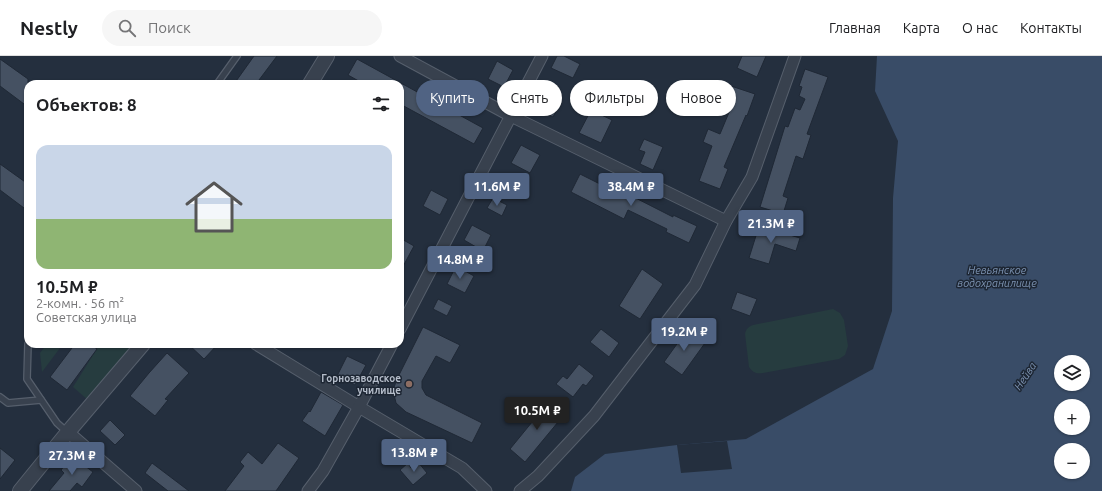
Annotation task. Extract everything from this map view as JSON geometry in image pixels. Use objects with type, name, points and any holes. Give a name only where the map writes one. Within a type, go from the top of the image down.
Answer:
[{"type":"street","points":[[312,80],[327,56]]},
{"type":"street","points":[[400,56],[497,108]]},
{"type":"street","points":[[530,80],[542,56]]},
{"type":"street","points":[[520,491],[538,476],[594,416],[696,285],[726,221],[752,177],[795,56]]},
{"type":"street","points":[[404,321],[511,116],[726,221]]},
{"type":"street","points":[[20,491],[140,348]]},
{"type":"street","points":[[263,348],[462,468],[486,490]]},
{"type":"street","points":[[308,491],[323,471],[390,348]]},
{"type":"street","points":[[68,432],[136,491]]},
{"type":"lane","points":[[220,80],[237,56]]},
{"type":"lane","points":[[28,348],[27,380],[57,423],[68,432]]},
{"type":"lane","points":[[0,397],[8,403],[41,400]]},
{"type":"green space","points":[[833,309],[840,313],[844,320],[848,346],[845,355],[839,359],[761,373],[754,372],[749,367],[745,334],[747,329],[753,325]]},
{"type":"green space","points":[[44,348],[60,348],[42,372],[40,353]]},
{"type":"green space","points":[[97,348],[132,348],[88,400],[73,387]]},
{"type":"water","name":"Невьянское водохранилище","points":[[877,56],[1102,56],[1102,491],[571,491],[575,477],[605,454],[677,445],[746,439],[873,369],[892,311],[893,198],[898,141],[875,91]]},
{"type":"pier","points":[[727,441],[732,469],[681,473],[677,445]]},
{"type":"building","points":[[254,56],[277,56],[259,80],[237,80]]},
{"type":"building","points":[[557,56],[564,56],[580,64],[573,78],[551,68]]},
{"type":"building","points":[[742,56],[766,56],[757,77],[737,68]]},
{"type":"building","points":[[0,59],[28,79],[24,80],[24,104],[0,86]]},
{"type":"building","points":[[357,59],[395,80],[357,80],[348,75]]},
{"type":"building","points":[[497,61],[513,70],[508,80],[497,80],[497,84],[488,79]]},
{"type":"building","points":[[805,69],[828,77],[807,134],[811,135],[803,159],[796,156],[783,196],[788,198],[783,214],[760,207],[785,126],[788,127],[795,108],[800,110],[805,99],[799,96],[802,87],[799,86]]},
{"type":"building","points":[[404,85],[416,91],[416,113],[404,106]]},
{"type":"building","points":[[736,88],[755,94],[747,116],[746,115],[724,167],[728,169],[720,189],[699,181],[712,146],[703,142],[708,129],[720,134],[728,116],[736,116]]},
{"type":"building","points":[[422,116],[461,116],[483,128],[474,144]]},
{"type":"building","points":[[588,116],[604,116],[612,120],[601,143],[579,133]]},
{"type":"building","points":[[644,139],[663,147],[653,170],[640,164],[645,152],[639,150]]},
{"type":"building","points":[[521,145],[540,155],[530,173],[511,163]]},
{"type":"building","points":[[0,164],[24,181],[24,208],[0,190]]},
{"type":"building","points":[[580,174],[612,190],[614,187],[673,217],[673,215],[697,226],[689,243],[666,232],[667,229],[628,210],[624,219],[571,192]]},
{"type":"building","points":[[431,190],[448,199],[440,215],[423,206]]},
{"type":"building","points":[[493,198],[507,205],[502,216],[487,208]]},
{"type":"building","points":[[472,225],[491,235],[483,251],[464,240]]},
{"type":"building","points":[[759,226],[800,238],[796,251],[775,244],[769,264],[749,258]]},
{"type":"building","points":[[404,240],[414,246],[404,265]]},
{"type":"building","points":[[456,266],[474,276],[465,293],[447,284]]},
{"type":"building","points":[[642,269],[663,284],[640,319],[619,306]]},
{"type":"building","points":[[737,292],[757,299],[750,316],[731,309]]},
{"type":"building","points":[[438,299],[452,306],[447,316],[433,309]]},
{"type":"building","name":"Горнозаводское училище","points":[[423,327],[460,345],[450,363],[436,356],[422,381],[422,388],[426,395],[482,423],[472,443],[406,412],[396,403],[393,390]]},
{"type":"building","points":[[601,329],[619,343],[609,357],[590,342]]},
{"type":"building","points":[[687,330],[705,343],[682,375],[664,362]]},
{"type":"building","points":[[72,348],[97,349],[67,390],[50,377]]},
{"type":"building","points":[[192,348],[214,348],[204,359]]},
{"type":"building","points":[[167,353],[189,373],[165,399],[168,400],[155,416],[130,396]]},
{"type":"building","points":[[347,356],[366,365],[355,385],[337,376]]},
{"type":"building","points":[[579,364],[594,376],[586,386],[583,384],[573,397],[556,384],[563,376],[567,379]]},
{"type":"building","points":[[321,392],[343,405],[325,436],[302,421],[309,411],[310,412]]},
{"type":"building","points":[[545,401],[563,416],[525,462],[510,449],[537,416],[534,414]]},
{"type":"building","points":[[110,420],[125,435],[115,445],[100,431]]},
{"type":"building","points":[[278,443],[299,458],[276,491],[225,491],[244,466],[240,462],[248,452],[262,464]]},
{"type":"building","points":[[0,448],[15,460],[0,479]]},
{"type":"building","points":[[72,456],[93,472],[82,487],[77,483],[70,491],[49,491],[64,473],[61,470]]},
{"type":"building","points":[[418,462],[427,473],[413,485],[400,470],[408,463],[411,468]]},
{"type":"building","points":[[152,463],[189,491],[168,491],[145,473]]},
{"type":"place","name":"Горнозаводское училище","points":[[409,384]]},
{"type":"water label","name":"Нейва","points":[[1025,376]]}]
